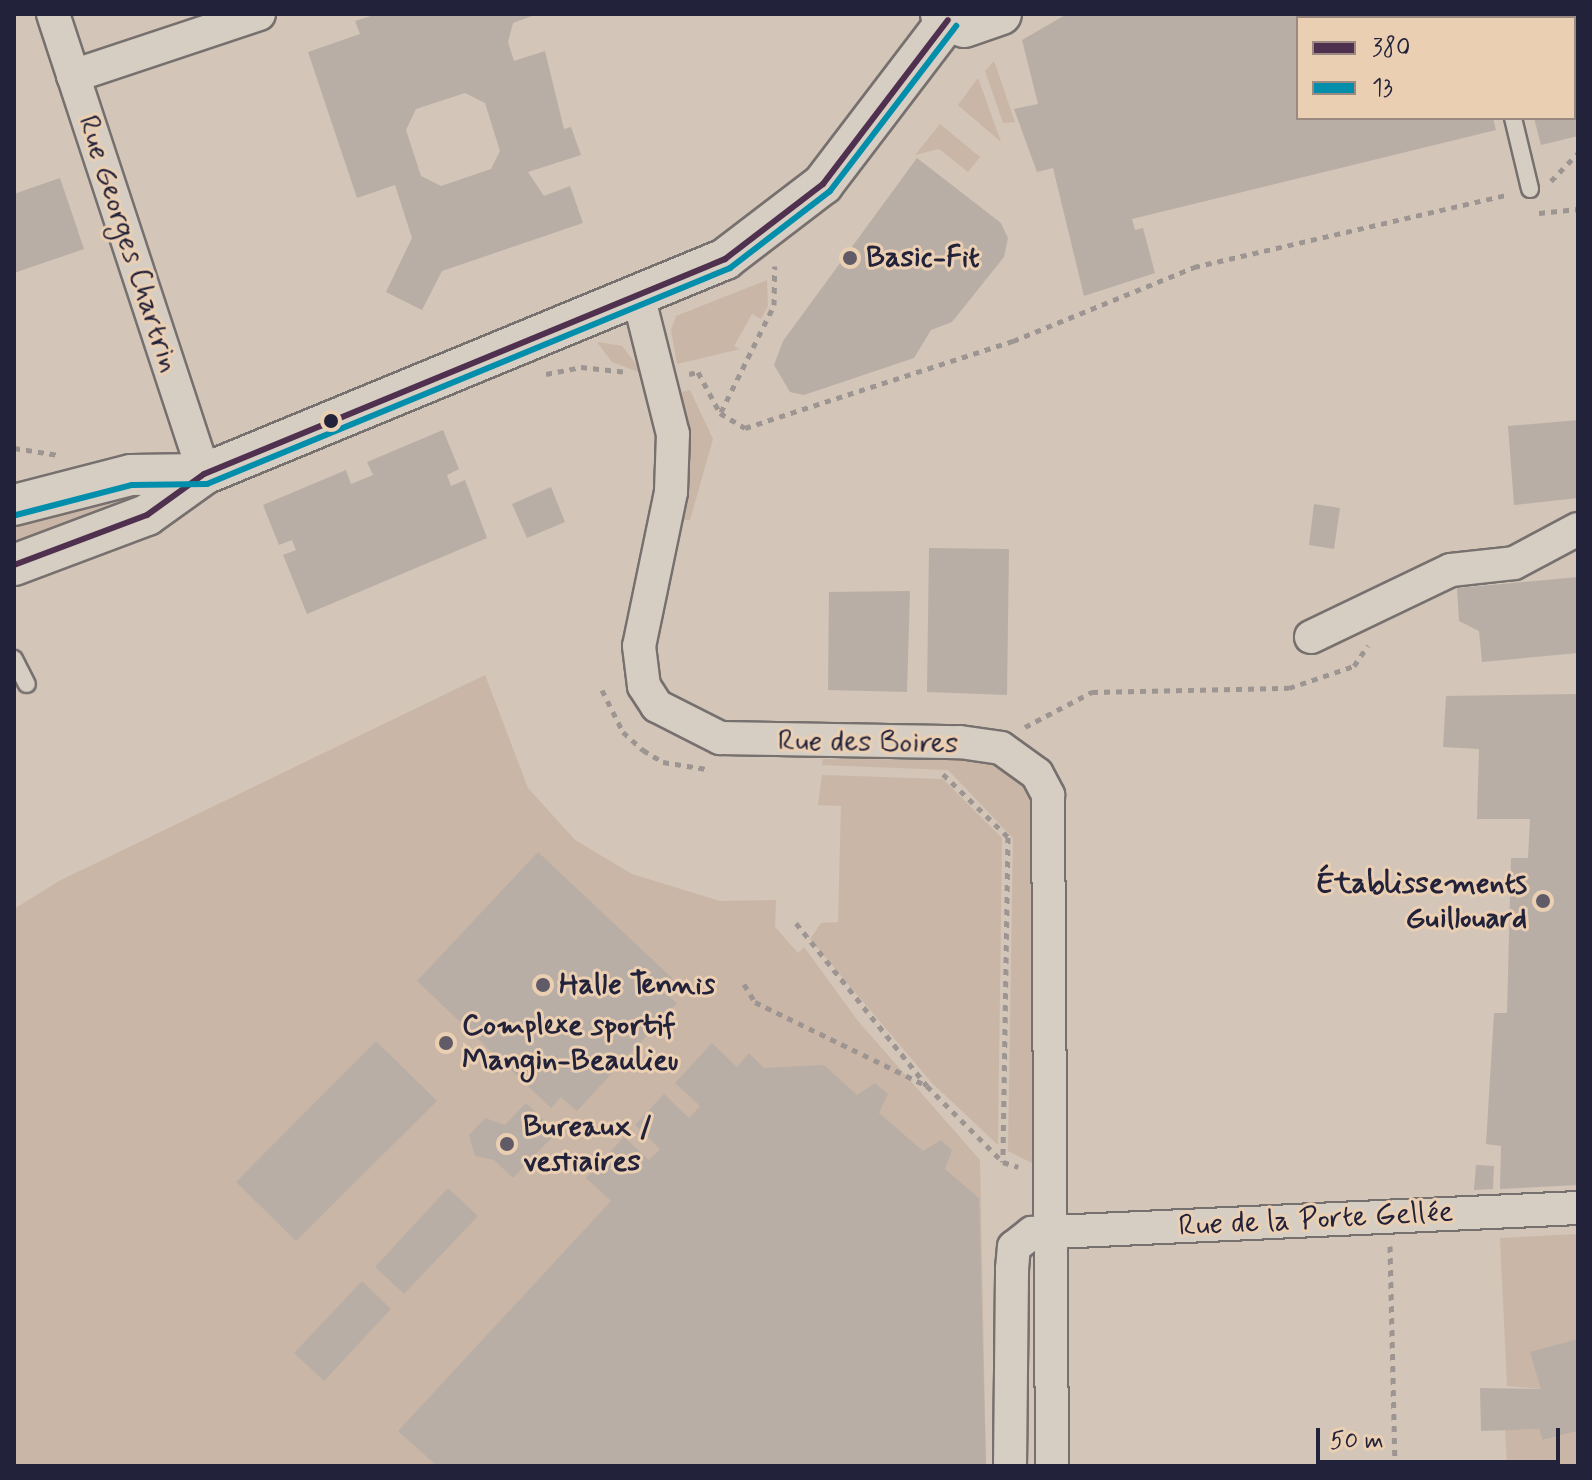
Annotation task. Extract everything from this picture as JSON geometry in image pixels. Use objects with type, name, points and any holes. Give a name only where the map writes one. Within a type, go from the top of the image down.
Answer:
[{"type":"street","name":"Rue Georges Chartrin","points":[[53,14],[204,474]]},
{"type":"street","points":[[14,565],[147,515],[204,474],[639,299],[725,259],[776,223],[823,184],[944,17],[978,26],[1001,14]]},
{"type":"street","points":[[73,76],[248,16]]},
{"type":"street","name":"Rue des Boires","points":[[639,299],[673,434],[671,492],[639,646],[644,686],[657,706],[720,738],[960,742],[1001,748],[1037,774],[1051,820],[1052,1466]]},
{"type":"street","points":[[14,505],[131,475],[204,474]]},
{"type":"street","points":[[1311,637],[1451,570],[1514,563],[1578,529]]},
{"type":"street","name":"Rue de la Porte Gellée","points":[[1053,1232],[1578,1208]]},
{"type":"street","points":[[1010,1466],[1014,1247],[1032,1233],[1053,1232]]},
{"type":"lane","points":[[1513,120],[1530,189]]},
{"type":"lane","points":[[14,659],[27,684]]},
{"type":"path","points":[[776,223],[774,305],[720,413],[745,428],[1013,341],[1194,267],[1530,189],[1554,180],[1578,153]]},
{"type":"path","points":[[1530,189],[1536,213],[1578,209]]},
{"type":"path","points":[[1001,748],[1009,736],[1092,692],[1289,688],[1354,666],[1372,640]]},
{"type":"path","points":[[930,774],[946,774],[1008,837],[1003,1162]]},
{"type":"path","points":[[796,923],[927,1086],[1003,1162],[1053,1179]]},
{"type":"path","points":[[744,984],[755,1002],[927,1086]]},
{"type":"path","points":[[1390,1217],[1395,1466]]},
{"type":"shaded area","points":[[994,61],[1015,122],[1003,123],[985,71]]},
{"type":"shaded area","points":[[978,78],[1001,142],[958,105]]},
{"type":"shaded area","points":[[940,124],[980,157],[968,172],[939,149],[915,155]]},
{"type":"shaded area","points":[[767,280],[768,306],[761,319],[752,314],[734,346],[740,349],[677,364],[671,330],[676,316]]},
{"type":"shaded area","points":[[597,342],[622,346],[644,374],[612,362]]},
{"type":"shaded area","points":[[690,390],[713,439],[690,520],[681,520],[690,457],[682,392]]},
{"type":"shaded area","points":[[112,495],[119,512],[14,550],[14,520]]},
{"type":"shaded area","name":"Complexe sportif Mangin-Beaulieu","points":[[485,675],[528,788],[575,840],[632,874],[720,901],[776,900],[775,927],[798,953],[804,947],[858,1021],[980,1160],[986,1466],[14,1466],[14,909],[59,881]]},
{"type":"shaded area","points":[[823,759],[983,760],[1026,784],[1038,815],[1032,1163],[1008,1151],[1013,838],[948,770],[822,765]]},
{"type":"shaded area","points":[[822,775],[943,779],[1002,838],[998,1145],[932,1083],[810,939],[821,923],[838,922],[841,806],[818,805]]},
{"type":"shaded area","points":[[1578,1234],[1578,1339],[1541,1389],[1507,1386],[1500,1238]]},
{"type":"shaded area","points":[[1539,1429],[1544,1440],[1578,1431],[1578,1466],[1507,1466],[1505,1430]]},
{"type":"building","points":[[377,14],[537,14],[513,23],[508,42],[514,61],[545,51],[564,129],[571,127],[581,155],[528,172],[544,196],[570,186],[583,223],[442,271],[422,310],[386,292],[412,238],[395,185],[357,198],[308,52],[360,34],[355,21]],"holes":[[[465,93],[485,103],[500,151],[491,169],[441,186],[421,176],[406,130],[416,109]]]},
{"type":"building","points":[[1067,14],[1348,14],[1296,16],[1296,120],[1494,120],[1496,130],[1132,219],[1135,230],[1143,228],[1155,273],[1084,296],[1053,168],[1037,172],[1014,109],[1038,104],[1022,40]]},
{"type":"building","points":[[1509,14],[1578,14],[1578,136],[1541,145],[1535,120],[1576,120],[1576,16]]},
{"type":"building","points":[[917,158],[1001,223],[1008,238],[1004,257],[952,322],[931,330],[914,358],[804,395],[790,392],[774,365],[783,341]]},
{"type":"building","points":[[60,178],[84,249],[14,273],[14,194]]},
{"type":"building","points":[[1578,420],[1578,498],[1514,505],[1508,426]]},
{"type":"building","points":[[443,430],[459,469],[447,475],[451,486],[465,480],[487,538],[307,614],[283,555],[296,550],[292,540],[279,545],[263,505],[346,470],[351,484],[373,475],[367,462]]},
{"type":"building","points":[[551,487],[565,522],[527,538],[512,504]]},
{"type":"building","points":[[1314,504],[1340,508],[1334,549],[1309,545]]},
{"type":"building","points":[[929,548],[1009,549],[1007,695],[927,692]]},
{"type":"building","points":[[1578,577],[1578,653],[1482,662],[1479,631],[1459,621],[1457,588]]},
{"type":"building","points":[[910,591],[907,692],[828,690],[829,592]]},
{"type":"building","name":"Établissements Guillouard","points":[[1578,694],[1578,1185],[1500,1189],[1501,1146],[1486,1144],[1494,1013],[1507,1013],[1511,858],[1528,858],[1530,819],[1477,819],[1479,749],[1443,747],[1446,696]]},
{"type":"building","name":"Halle Tennis","points":[[538,852],[672,978],[661,990],[677,1003],[577,1111],[561,1097],[551,1108],[417,981]]},
{"type":"building","points":[[376,1041],[437,1101],[296,1241],[236,1182]]},
{"type":"building","points":[[712,1043],[737,1067],[749,1053],[764,1068],[824,1065],[857,1095],[875,1083],[888,1094],[879,1113],[923,1151],[941,1140],[952,1150],[945,1169],[979,1198],[986,1466],[437,1466],[398,1431],[611,1201],[586,1178],[624,1137],[649,1160],[660,1149],[635,1125],[664,1094],[689,1118],[700,1106],[675,1083]]},
{"type":"building","name":"Bureaux / vestiaires","points":[[526,1103],[557,1132],[513,1178],[494,1160],[475,1156],[469,1135],[485,1118],[505,1125]]},
{"type":"building","points":[[1476,1165],[1494,1166],[1493,1189],[1474,1190]]},
{"type":"building","points":[[448,1188],[478,1216],[404,1294],[375,1267]]},
{"type":"building","points":[[362,1281],[391,1309],[324,1381],[294,1353]]},
{"type":"building","points":[[1578,1339],[1578,1431],[1543,1440],[1539,1429],[1481,1431],[1480,1388],[1541,1389],[1530,1352]]},
{"type":"transit line","name":"380","points":[[14,565],[147,515],[204,474],[725,259],[823,184],[948,20]]},
{"type":"transit line","name":"13","points":[[16,515],[132,485],[207,484],[730,268],[830,191],[956,26]]},
{"type":"place","name":"Basic-Fit","points":[[850,258]]},
{"type":"place","name":"Établissements Guillouard","points":[[1543,901]]},
{"type":"place","name":"Halle Tennis","points":[[543,985]]},
{"type":"place","name":"Complexe sportif Mangin-Beaulieu","points":[[446,1043]]},
{"type":"place","name":"Bureaux / vestiaires","points":[[507,1144]]}]
